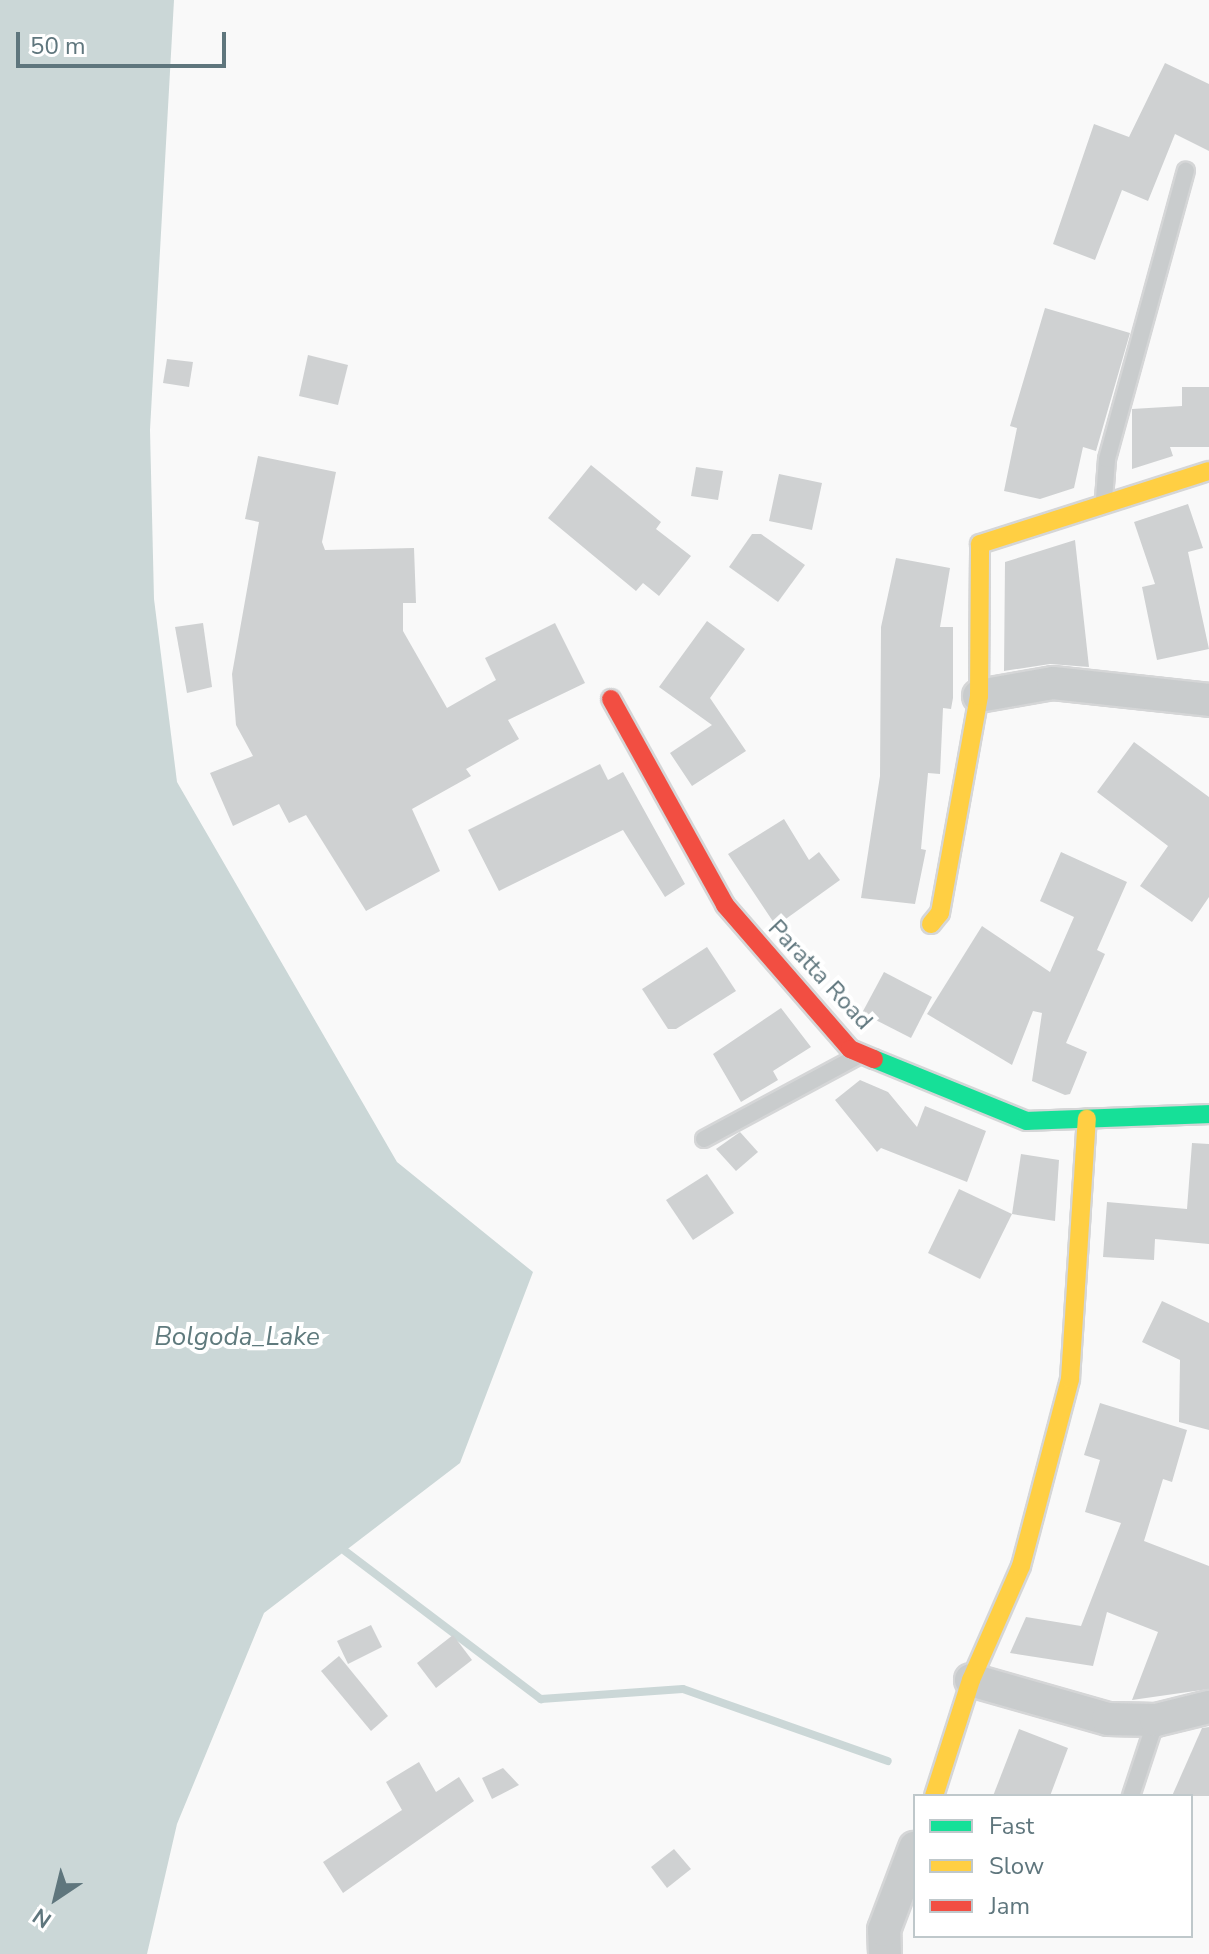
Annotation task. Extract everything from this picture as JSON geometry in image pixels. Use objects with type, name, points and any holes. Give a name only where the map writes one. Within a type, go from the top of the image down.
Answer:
[{"type":"street","points":[[931,924],[940,913],[979,696],[980,544],[1209,471]]},
{"type":"street","points":[[979,696],[1053,683],[1209,700]]},
{"type":"street","name":"Paratta Road","points":[[611,699],[725,905],[850,1049],[1027,1121],[1209,1114]]},
{"type":"street","points":[[935,1794],[971,1680],[1021,1566],[1070,1379],[1087,1119]]},
{"type":"street","points":[[971,1680],[1094,1716],[1156,1720],[1209,1707]]},
{"type":"street","points":[[885,1954],[884,1930],[913,1853]]},
{"type":"lane","points":[[1104,505],[1107,459],[1186,171]]},
{"type":"lane","points":[[704,1139],[865,1053]]},
{"type":"lane","points":[[1132,1794],[1156,1720]]},
{"type":"water","name":"Bolgoda_Lake","points":[[0,0],[174,0],[150,430],[154,599],[177,782],[397,1162],[533,1272],[460,1463],[264,1613],[177,1824],[147,1954],[0,1954]]},
{"type":"building","points":[[1165,63],[1209,84],[1209,151],[1175,134],[1148,201],[1122,190],[1095,260],[1053,244],[1094,124],[1129,137]]},
{"type":"building","points":[[1045,308],[1130,333],[1096,451],[1083,447],[1074,488],[1040,499],[1004,491],[1017,428],[1010,426]]},
{"type":"building","points":[[308,355],[348,365],[338,405],[299,396]]},
{"type":"building","points":[[167,359],[193,362],[189,387],[163,383]]},
{"type":"building","points":[[1182,387],[1209,387],[1209,447],[1170,447],[1173,456],[1132,469],[1132,409],[1182,406]]},
{"type":"building","points":[[258,456],[336,472],[322,542],[325,550],[414,548],[416,603],[403,603],[403,631],[447,708],[496,680],[485,658],[555,623],[585,683],[508,720],[519,739],[466,769],[471,776],[412,809],[440,871],[366,911],[306,815],[289,823],[279,804],[233,826],[210,773],[253,756],[236,725],[232,674],[259,522],[245,519]]},
{"type":"building","points":[[591,465],[661,522],[656,529],[691,556],[659,596],[643,583],[636,591],[548,518]]},
{"type":"building","points":[[696,467],[723,471],[718,500],[691,496]]},
{"type":"building","points":[[779,474],[822,483],[812,530],[769,521]]},
{"type":"building","points":[[1188,504],[1203,548],[1188,552],[1209,649],[1157,660],[1142,587],[1155,584],[1134,522]]},
{"type":"building","points":[[752,534],[761,534],[805,565],[778,602],[729,567]]},
{"type":"building","points":[[1075,540],[1089,667],[1050,664],[1004,671],[1005,562]]},
{"type":"building","points":[[896,558],[950,568],[940,627],[953,627],[953,698],[951,709],[943,708],[940,774],[928,773],[921,849],[926,850],[915,904],[861,898],[880,776],[881,627]]},
{"type":"building","points":[[707,621],[745,649],[710,698],[746,751],[692,786],[670,753],[712,725],[659,687]]},
{"type":"building","points":[[203,623],[212,687],[187,693],[175,627]]},
{"type":"building","points":[[1134,742],[1209,797],[1209,897],[1192,922],[1140,886],[1168,846],[1097,792]]},
{"type":"building","points":[[600,764],[608,780],[623,772],[685,884],[665,897],[623,830],[499,891],[468,830]]},
{"type":"building","points":[[784,819],[809,860],[819,852],[840,880],[776,926],[728,854]]},
{"type":"building","points":[[1061,852],[1127,882],[1097,950],[1105,954],[1066,1043],[1087,1052],[1070,1094],[1065,1095],[1032,1081],[1042,1013],[1033,1011],[1012,1065],[927,1014],[982,926],[1050,972],[1074,917],[1040,901]]},
{"type":"building","points":[[707,947],[736,991],[676,1029],[668,1029],[642,989]]},
{"type":"building","points":[[884,972],[932,997],[911,1038],[862,1013]]},
{"type":"building","points":[[781,1008],[811,1047],[773,1071],[778,1080],[741,1102],[713,1054]]},
{"type":"building","points":[[860,1080],[888,1092],[917,1127],[925,1106],[986,1131],[967,1182],[881,1148],[877,1152],[835,1100]]},
{"type":"building","points":[[740,1132],[758,1152],[736,1171],[716,1149]]},
{"type":"building","points":[[1192,1143],[1209,1144],[1209,1244],[1155,1239],[1154,1260],[1103,1257],[1107,1202],[1187,1209]]},
{"type":"building","points":[[1021,1154],[1059,1160],[1055,1221],[1012,1214]]},
{"type":"building","points":[[707,1174],[734,1213],[693,1240],[666,1200]]},
{"type":"building","points":[[959,1189],[1012,1214],[980,1279],[928,1253]]},
{"type":"building","points":[[1162,1301],[1209,1323],[1209,1430],[1179,1422],[1180,1360],[1142,1342]]},
{"type":"building","points":[[1100,1403],[1187,1430],[1172,1482],[1163,1479],[1144,1541],[1209,1566],[1209,1689],[1132,1700],[1158,1632],[1107,1612],[1093,1666],[1010,1653],[1026,1617],[1081,1626],[1121,1523],[1085,1512],[1100,1460],[1084,1455]]},
{"type":"building","points":[[371,1625],[382,1647],[348,1664],[337,1641]]},
{"type":"building","points":[[453,1635],[472,1660],[436,1688],[417,1663]]},
{"type":"building","points":[[339,1656],[388,1716],[371,1731],[321,1671]]},
{"type":"building","points":[[1209,1727],[1209,1796],[1173,1794],[1202,1728]]},
{"type":"building","points":[[1019,1729],[1068,1748],[1051,1794],[994,1794]]},
{"type":"building","points":[[419,1762],[436,1792],[459,1777],[474,1801],[343,1893],[323,1862],[402,1810],[386,1782]]},
{"type":"building","points":[[503,1768],[519,1785],[492,1799],[482,1778]]},
{"type":"building","points":[[674,1849],[691,1869],[667,1888],[651,1867]]},
{"type":"waterway","points":[[345,1551],[541,1699],[683,1689],[888,1761]]},
{"type":"traffic: fast","points":[[874,1059],[1027,1121],[1209,1114]]},
{"type":"traffic: slow","points":[[931,924],[940,913],[979,696],[980,544],[1209,471]]},
{"type":"traffic: slow","points":[[935,1794],[971,1680],[1021,1566],[1070,1379],[1087,1119]]},
{"type":"traffic: jam","points":[[611,699],[725,905],[850,1049],[874,1059]]}]
